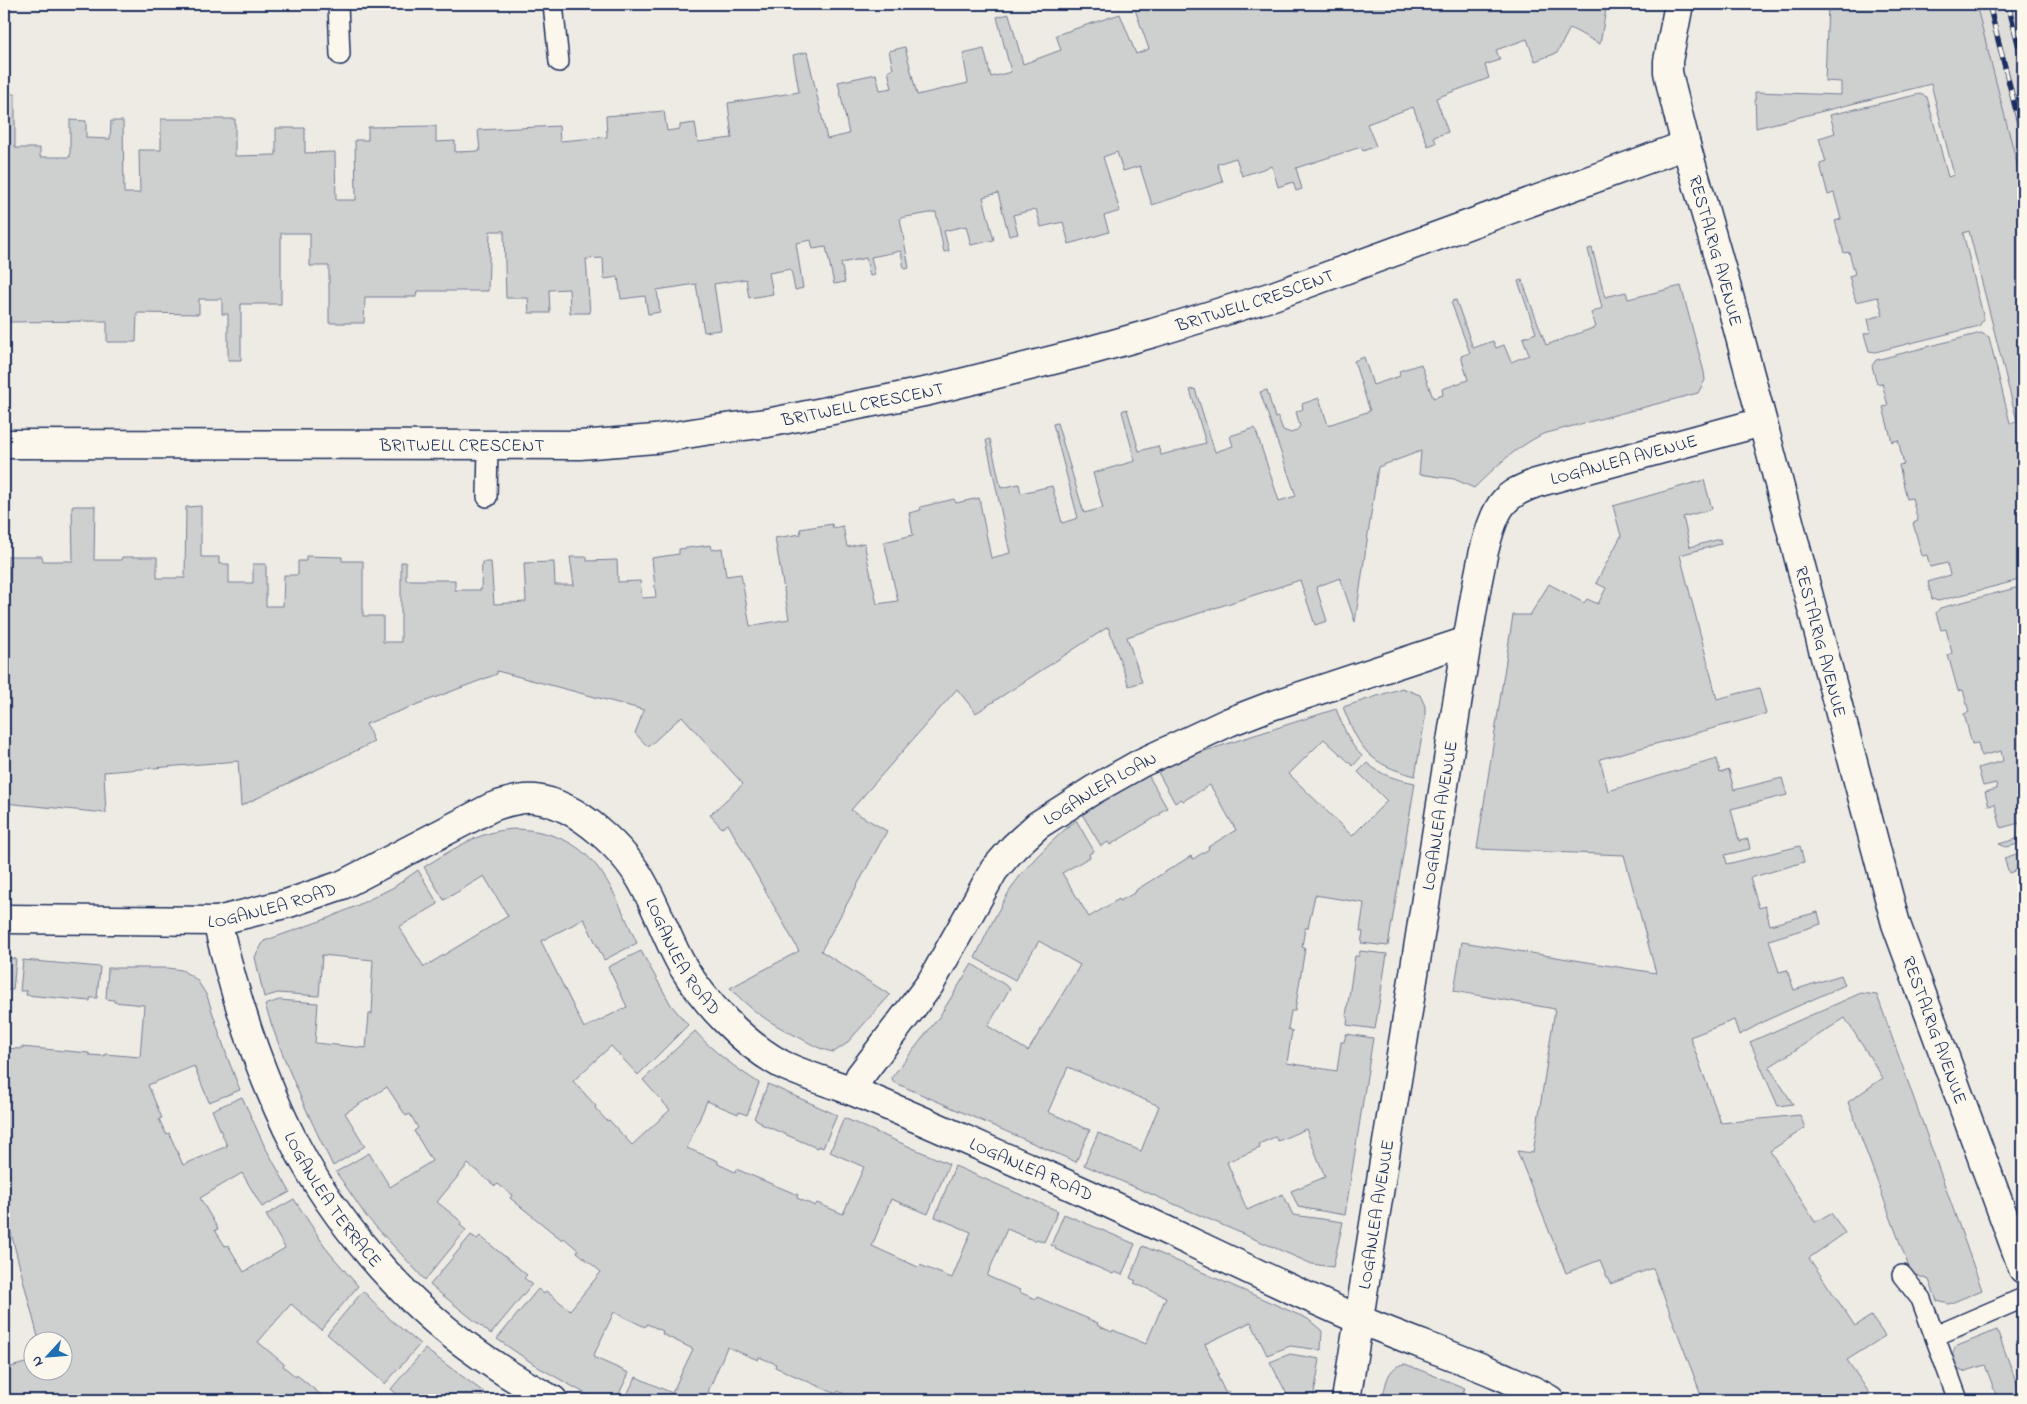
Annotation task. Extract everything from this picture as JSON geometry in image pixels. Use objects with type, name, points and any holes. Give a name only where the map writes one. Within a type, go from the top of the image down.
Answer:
[{"type":"street","name":"RESTALRIG AVENUE","points":[[1679,4],[1670,48],[1668,72],[1896,924],[2023,1269]]},
{"type":"street","name":"BRITWELL CRESCENT","points":[[4,444],[488,446],[617,444],[768,423],[929,391],[1153,334],[1273,296],[1686,145]]},
{"type":"street","name":"LOGANLEA AVENUE","points":[[1346,1400],[1468,641],[1488,533],[1495,515],[1514,492],[1536,483],[1762,422]]},
{"type":"street","name":"LOGANLEA LOAN","points":[[853,1091],[860,1076],[917,1003],[935,976],[994,870],[1014,847],[1038,826],[1093,790],[1141,763],[1229,722],[1468,641]]},
{"type":"street","name":"LOGANLEA ROAD","points":[[4,920],[217,921],[289,903],[342,885],[492,806],[511,800],[534,799],[548,803],[572,813],[616,847],[631,864],[645,886],[684,969],[704,996],[730,1024],[781,1064],[853,1091],[1072,1186],[1359,1320],[1474,1364],[1531,1389],[1550,1400]]},
{"type":"street","name":"LOGANLEA TERRACE","points":[[217,921],[238,996],[268,1082],[296,1146],[332,1203],[388,1274],[433,1319],[487,1361],[553,1400]]},
{"type":"lane","points":[[338,4],[340,55]]},
{"type":"lane","points":[[553,4],[559,62]]},
{"type":"lane","points":[[487,497],[488,446]]},
{"type":"lane","points":[[1902,1275],[1921,1299],[1958,1400]]},
{"type":"lane","points":[[1935,1336],[2023,1298]]},
{"type":"shaded area","points":[[1133,4],[1150,4],[1153,9],[1168,4],[1607,4],[1600,44],[1570,28],[1557,53],[1535,61],[1527,39],[1496,50],[1500,60],[1485,65],[1489,78],[1436,98],[1448,132],[1434,137],[1436,143],[1428,146],[1413,107],[1367,124],[1376,146],[1363,151],[1361,147],[1296,168],[1302,189],[1296,191],[1293,182],[1278,187],[1272,166],[1242,176],[1236,158],[1217,164],[1223,182],[1152,205],[1140,166],[1123,171],[1117,152],[1103,157],[1120,211],[1104,216],[1109,232],[1069,244],[1063,222],[1041,227],[1036,209],[1013,215],[1018,234],[1009,236],[998,193],[983,197],[994,240],[971,245],[966,226],[944,231],[949,251],[944,252],[936,212],[900,218],[909,268],[904,269],[901,251],[871,257],[875,275],[870,276],[866,258],[841,263],[845,282],[834,284],[826,247],[813,249],[811,240],[796,243],[803,288],[795,290],[791,269],[769,273],[773,294],[749,298],[746,279],[714,284],[721,330],[704,332],[696,284],[657,290],[660,312],[648,314],[645,296],[621,299],[618,277],[604,279],[603,258],[586,259],[590,313],[570,313],[569,289],[549,290],[550,313],[529,313],[528,298],[506,298],[504,231],[490,231],[488,291],[417,291],[416,297],[365,297],[364,323],[329,323],[329,266],[310,266],[310,233],[281,233],[281,304],[241,304],[241,360],[228,360],[228,314],[222,314],[222,299],[199,299],[199,314],[137,313],[136,342],[107,342],[107,321],[4,322],[4,94],[15,94],[15,148],[40,148],[40,157],[70,157],[70,120],[86,121],[86,138],[110,139],[111,121],[123,121],[124,193],[140,193],[139,150],[161,150],[161,119],[235,119],[235,156],[276,155],[276,128],[305,128],[305,153],[335,152],[336,200],[356,200],[355,140],[368,140],[368,127],[436,126],[436,142],[455,141],[455,152],[480,151],[478,130],[559,126],[560,141],[607,137],[606,116],[664,111],[667,131],[680,129],[680,125],[695,123],[698,142],[732,138],[728,103],[799,92],[793,55],[807,52],[827,139],[849,134],[838,82],[876,74],[880,90],[892,88],[888,71],[893,69],[889,51],[905,47],[917,95],[968,83],[963,54],[984,49],[991,77],[1011,72],[997,17],[1009,14],[1023,64],[1061,50],[1056,35],[1120,14],[1136,54],[1149,49]]},
{"type":"shaded area","points":[[1828,4],[1976,4],[2023,187],[2023,579],[1938,601],[1932,599],[1928,582],[1950,575],[1947,563],[1930,567],[1927,555],[1922,556],[1913,523],[1918,521],[1912,498],[1907,499],[1899,465],[1904,464],[1898,440],[1892,442],[1883,407],[1888,406],[1882,383],[1877,384],[1872,366],[1876,360],[1981,333],[1989,337],[2010,423],[2017,421],[1969,231],[1963,233],[1984,319],[1979,326],[1875,352],[1869,351],[1864,334],[1871,332],[1868,319],[1883,315],[1878,297],[1856,302],[1849,276],[1855,274],[1849,252],[1844,253],[1835,221],[1841,219],[1834,193],[1828,195],[1820,164],[1826,162],[1819,138],[1835,133],[1830,115],[1920,94],[1927,97],[1948,177],[1954,175],[1931,84],[1756,128],[1755,92],[1841,95],[1841,82],[1825,81]]},
{"type":"shaded area","points":[[1910,4],[2023,4],[2023,447],[1969,231]]},
{"type":"shaded area","points":[[1592,248],[1605,297],[1626,292],[1628,299],[1681,286],[1704,372],[1705,380],[1698,393],[1543,434],[1514,452],[1474,488],[1454,479],[1419,474],[1421,451],[1378,467],[1355,622],[1340,578],[1316,587],[1327,621],[1315,625],[1300,580],[1127,637],[1142,682],[1129,686],[1108,627],[976,713],[957,689],[851,810],[887,831],[821,951],[890,995],[846,1044],[834,1052],[817,1047],[772,1023],[747,1005],[730,988],[799,951],[728,824],[722,828],[710,815],[743,784],[682,716],[648,747],[635,733],[644,710],[497,671],[497,674],[366,724],[374,742],[241,806],[238,761],[104,772],[106,813],[4,803],[4,590],[8,589],[8,556],[42,556],[43,561],[73,561],[72,506],[95,506],[94,560],[121,560],[122,557],[157,557],[157,578],[185,578],[186,507],[201,506],[201,557],[219,557],[219,564],[229,564],[229,583],[253,583],[253,564],[266,564],[266,606],[283,606],[284,575],[298,575],[298,561],[306,561],[306,556],[342,557],[342,561],[363,561],[363,616],[383,616],[383,642],[401,642],[401,562],[406,562],[406,580],[455,580],[455,590],[481,590],[482,562],[491,562],[494,604],[526,602],[524,563],[554,562],[555,585],[574,585],[570,557],[587,557],[587,561],[617,560],[618,582],[640,581],[642,598],[656,597],[652,558],[679,554],[679,549],[711,545],[712,550],[722,548],[726,576],[741,574],[750,626],[789,619],[775,538],[801,534],[800,529],[832,524],[833,528],[843,526],[847,547],[864,543],[877,604],[898,601],[884,542],[913,535],[909,513],[921,510],[920,507],[954,499],[956,503],[979,498],[991,558],[1010,553],[986,440],[990,439],[1001,488],[1019,484],[1021,493],[1052,486],[1062,523],[1078,518],[1053,424],[1057,423],[1084,513],[1103,508],[1093,473],[1135,461],[1122,411],[1127,409],[1139,451],[1158,446],[1161,455],[1206,443],[1190,390],[1195,389],[1215,452],[1233,446],[1230,436],[1255,428],[1279,501],[1296,496],[1260,392],[1267,390],[1275,418],[1278,417],[1283,430],[1291,433],[1300,426],[1296,412],[1303,409],[1302,404],[1319,398],[1328,425],[1370,411],[1354,361],[1364,357],[1373,385],[1400,376],[1399,371],[1421,364],[1433,398],[1443,395],[1442,389],[1468,380],[1461,356],[1470,353],[1451,302],[1456,300],[1473,348],[1493,341],[1496,348],[1504,345],[1511,362],[1529,355],[1523,338],[1536,333],[1518,281],[1522,280],[1546,345],[1596,327],[1591,313],[1602,308],[1588,249]]},
{"type":"shaded area","points":[[1704,480],[1712,509],[1683,517],[1690,547],[1720,539],[1721,544],[1680,555],[1717,699],[1759,688],[1766,714],[1600,759],[1608,791],[1717,759],[1720,773],[1729,770],[1734,790],[1782,778],[1787,795],[1731,809],[1739,841],[1748,839],[1750,849],[1725,855],[1727,864],[1800,846],[1804,862],[1750,878],[1759,908],[1765,906],[1770,925],[1818,912],[1821,924],[1769,940],[1779,972],[1787,970],[1794,990],[1841,975],[1845,985],[1769,1019],[1739,1035],[1734,1020],[1690,1037],[1721,1123],[1800,1115],[1805,1128],[1770,1151],[1815,1222],[1831,1213],[1845,1233],[1809,1258],[1855,1326],[1871,1316],[1885,1336],[1847,1360],[1874,1400],[1703,1400],[1653,1268],[1610,1284],[1600,1260],[1566,1273],[1517,1151],[1533,1153],[1555,1009],[1454,991],[1462,942],[1656,973],[1624,855],[1477,849],[1513,615],[1530,615],[1549,584],[1584,603],[1587,599],[1598,604],[1606,588],[1596,583],[1621,536],[1613,506]]},
{"type":"shaded area","points":[[2023,586],[2023,837],[2019,823],[2001,828],[1995,804],[1989,806],[1985,792],[1997,789],[1996,783],[1983,786],[1978,768],[2003,761],[2001,751],[1981,756],[1978,743],[1972,744],[1964,714],[1969,712],[1963,690],[1958,691],[1948,655],[1952,653],[1946,629],[1941,630],[1936,613],[1940,608]]},
{"type":"shaded area","points":[[1402,688],[1420,695],[1425,706],[1425,719],[1415,776],[1387,766],[1368,753],[1355,734],[1343,707]]},
{"type":"shaded area","points":[[1336,709],[1350,740],[1362,756],[1353,766],[1324,739],[1289,774],[1352,836],[1387,801],[1358,772],[1367,763],[1378,771],[1390,776],[1415,783],[1388,946],[1361,943],[1363,932],[1360,931],[1364,903],[1315,895],[1308,928],[1305,928],[1302,947],[1305,948],[1295,1011],[1291,1011],[1288,1029],[1292,1031],[1287,1063],[1337,1071],[1341,1042],[1344,1042],[1346,1034],[1373,1038],[1345,1215],[1298,1207],[1291,1191],[1325,1177],[1306,1129],[1278,1141],[1275,1137],[1259,1144],[1260,1148],[1227,1162],[1247,1210],[1283,1194],[1293,1215],[1343,1222],[1333,1267],[1312,1264],[1084,1165],[1098,1133],[1141,1151],[1159,1106],[1068,1067],[1048,1112],[1090,1130],[1076,1162],[893,1082],[892,1077],[939,1017],[972,964],[1010,988],[988,1026],[1028,1051],[1080,965],[1039,941],[1015,980],[975,958],[1009,892],[1023,872],[1055,838],[1076,820],[1094,851],[1089,854],[1090,857],[1062,873],[1089,917],[1119,899],[1120,901],[1136,892],[1136,890],[1191,856],[1193,859],[1209,849],[1208,847],[1236,830],[1210,785],[1183,801],[1181,799],[1175,803],[1155,767]]},
{"type":"shaded area","points":[[1147,773],[1167,808],[1160,812],[1161,814],[1110,845],[1108,842],[1101,846],[1082,814],[1098,801]]},
{"type":"shaded area","points":[[519,829],[545,833],[566,841],[583,852],[608,882],[637,943],[604,960],[584,919],[541,941],[584,1028],[627,1007],[608,967],[641,951],[671,1005],[688,1025],[638,1075],[611,1046],[573,1081],[596,1106],[595,1108],[632,1145],[670,1110],[643,1080],[695,1031],[717,1053],[759,1083],[747,1115],[739,1112],[738,1114],[707,1101],[687,1148],[718,1161],[718,1164],[735,1172],[736,1169],[798,1195],[797,1198],[815,1206],[817,1203],[843,1214],[864,1167],[830,1152],[844,1118],[949,1164],[928,1214],[891,1199],[872,1246],[918,1267],[920,1265],[952,1278],[971,1232],[935,1217],[955,1166],[1058,1211],[1044,1242],[1037,1239],[1035,1241],[1007,1229],[987,1276],[1020,1290],[1019,1292],[1036,1299],[1037,1297],[1098,1323],[1097,1325],[1112,1332],[1113,1330],[1146,1344],[1166,1297],[1134,1283],[1136,1281],[1130,1278],[1143,1246],[1308,1319],[1322,1331],[1321,1350],[1290,1346],[1267,1355],[1251,1322],[1205,1344],[1225,1392],[1228,1391],[1232,1400],[852,1400],[853,1398],[838,1391],[836,1394],[775,1367],[776,1364],[759,1357],[758,1360],[727,1347],[708,1392],[725,1400],[624,1400],[636,1377],[672,1393],[693,1349],[662,1334],[663,1331],[647,1324],[645,1327],[614,1312],[593,1357],[629,1373],[616,1400],[601,1400],[586,1394],[538,1367],[497,1339],[538,1289],[544,1294],[546,1291],[570,1310],[601,1272],[577,1252],[578,1250],[564,1238],[562,1240],[510,1198],[512,1195],[498,1184],[495,1186],[468,1164],[437,1202],[462,1222],[460,1225],[466,1230],[425,1280],[366,1216],[336,1172],[369,1153],[390,1187],[432,1161],[414,1131],[418,1128],[410,1114],[406,1116],[387,1087],[345,1113],[365,1146],[333,1166],[296,1087],[265,1005],[279,1000],[318,1003],[315,1043],[366,1048],[369,1014],[372,1014],[373,960],[322,955],[319,996],[278,993],[264,997],[255,957],[264,941],[356,906],[394,887],[418,870],[438,904],[399,927],[424,967],[508,916],[484,876],[444,900],[424,867],[481,836],[493,832]]},
{"type":"shaded area","points":[[2023,837],[2023,843],[2006,847],[1999,844]]},
{"type":"shaded area","points":[[2023,852],[2023,868],[2009,873],[2004,858]]},
{"type":"shaded area","points":[[1360,951],[1387,954],[1375,1029],[1347,1025],[1348,1017],[1346,1016],[1355,956],[1359,956]]},
{"type":"shaded area","points":[[4,957],[16,959],[13,990],[6,990],[6,993],[4,993]]},
{"type":"shaded area","points":[[23,960],[100,967],[97,998],[90,998],[90,1001],[26,995],[27,991],[20,991]]},
{"type":"shaded area","points":[[108,968],[168,968],[182,970],[197,980],[207,996],[240,1090],[209,1102],[194,1066],[148,1085],[162,1118],[159,1119],[166,1134],[169,1133],[183,1165],[227,1146],[212,1110],[242,1097],[264,1145],[290,1192],[262,1207],[242,1173],[200,1198],[218,1229],[215,1230],[225,1246],[228,1245],[244,1272],[285,1248],[266,1215],[294,1199],[328,1251],[358,1286],[321,1330],[291,1304],[258,1342],[296,1377],[297,1375],[327,1400],[49,1400],[48,1397],[4,1398],[4,1369],[22,1364],[22,1382],[72,1382],[72,1332],[37,1332],[4,1206],[4,1048],[21,1049],[21,1047],[89,1053],[89,1055],[105,1056],[105,1054],[140,1057],[144,1005],[114,1002],[114,1000],[106,999]]},
{"type":"shaded area","points":[[1861,993],[1877,995],[1982,1290],[1949,1304],[1937,1301],[1929,1280],[1911,1273],[1848,1102],[1883,1078],[1845,1018],[1769,1067],[1793,1104],[1778,1106],[1750,1042]]},
{"type":"shaded area","points":[[768,1084],[837,1115],[823,1148],[818,1146],[817,1148],[761,1124],[761,1122],[754,1118]]},
{"type":"shaded area","points":[[1064,1214],[1135,1244],[1122,1275],[1115,1272],[1113,1274],[1055,1249],[1056,1247],[1051,1245]]},
{"type":"shaded area","points":[[471,1235],[477,1239],[480,1236],[527,1275],[524,1278],[532,1284],[491,1334],[430,1285]]},
{"type":"shaded area","points":[[363,1291],[391,1320],[420,1344],[385,1384],[327,1334]]},
{"type":"shaded area","points":[[1997,1330],[2023,1400],[1998,1400],[1985,1365],[1963,1372],[1956,1368],[1951,1359],[1955,1347]]},
{"type":"shaded area","points":[[425,1349],[485,1393],[479,1400],[404,1400],[391,1389]]},
{"type":"shaded area","points":[[1290,1354],[1320,1359],[1313,1400],[1285,1400],[1289,1398],[1270,1362]]},
{"type":"shaded area","points":[[1405,1364],[1465,1388],[1460,1400],[1383,1400],[1386,1383],[1394,1368]]},
{"type":"railway","points":[[1989,4],[2023,138]]},
{"type":"railway","points":[[2008,4],[2023,63]]}]
